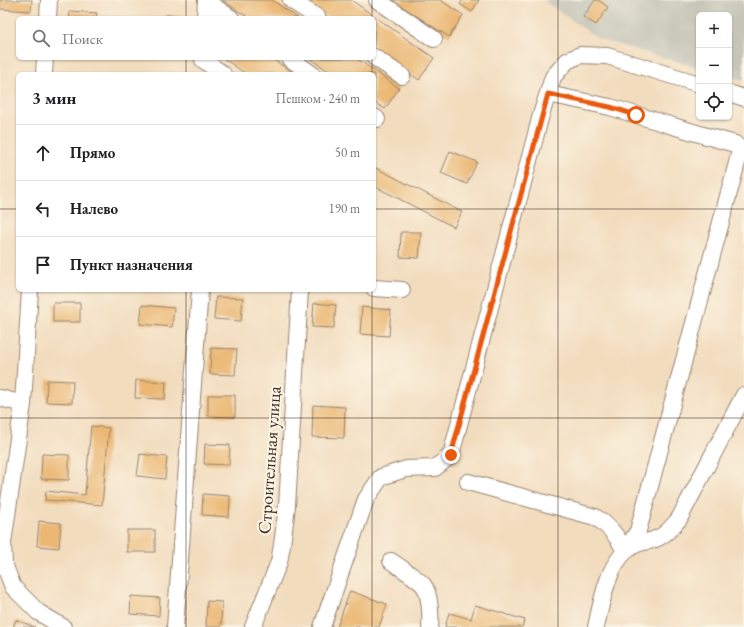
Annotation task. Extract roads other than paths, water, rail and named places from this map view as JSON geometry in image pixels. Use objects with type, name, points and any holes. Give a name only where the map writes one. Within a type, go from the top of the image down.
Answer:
[{"type":"street","points":[[48,16],[49,0]]},
{"type":"street","points":[[205,16],[206,0]]},
{"type":"street","points":[[206,0],[228,16]]},
{"type":"street","points":[[292,0],[315,16]]},
{"type":"street","points":[[377,0],[434,39]]},
{"type":"street","points":[[322,627],[366,500],[382,477],[406,469],[435,468],[451,455],[553,77],[566,61],[580,55],[607,56],[696,83]]},
{"type":"street","points":[[376,57],[402,76]]},
{"type":"street","points":[[44,72],[45,60]]},
{"type":"street","points":[[292,60],[309,72]]},
{"type":"street","points":[[202,64],[218,72]]},
{"type":"street","points":[[548,94],[610,107],[735,144],[740,149],[638,531],[612,569],[607,581],[596,627]]},
{"type":"street","points":[[732,94],[744,98]]},
{"type":"street","points":[[376,288],[402,290]]},
{"type":"street","points":[[30,292],[23,404],[3,543],[4,564],[13,587],[38,612],[64,627]]},
{"type":"street","points":[[175,627],[200,292]]},
{"type":"street","name":"Строительная улица","points":[[253,627],[279,562],[282,545],[287,506],[300,292]]},
{"type":"street","points":[[625,551],[635,544],[655,539],[666,534],[679,519],[744,395]]},
{"type":"street","points":[[0,398],[23,404]]},
{"type":"street","points":[[468,482],[595,517],[606,523],[619,539],[625,551]]},
{"type":"street","points":[[391,561],[425,586],[430,604],[430,627]]}]
